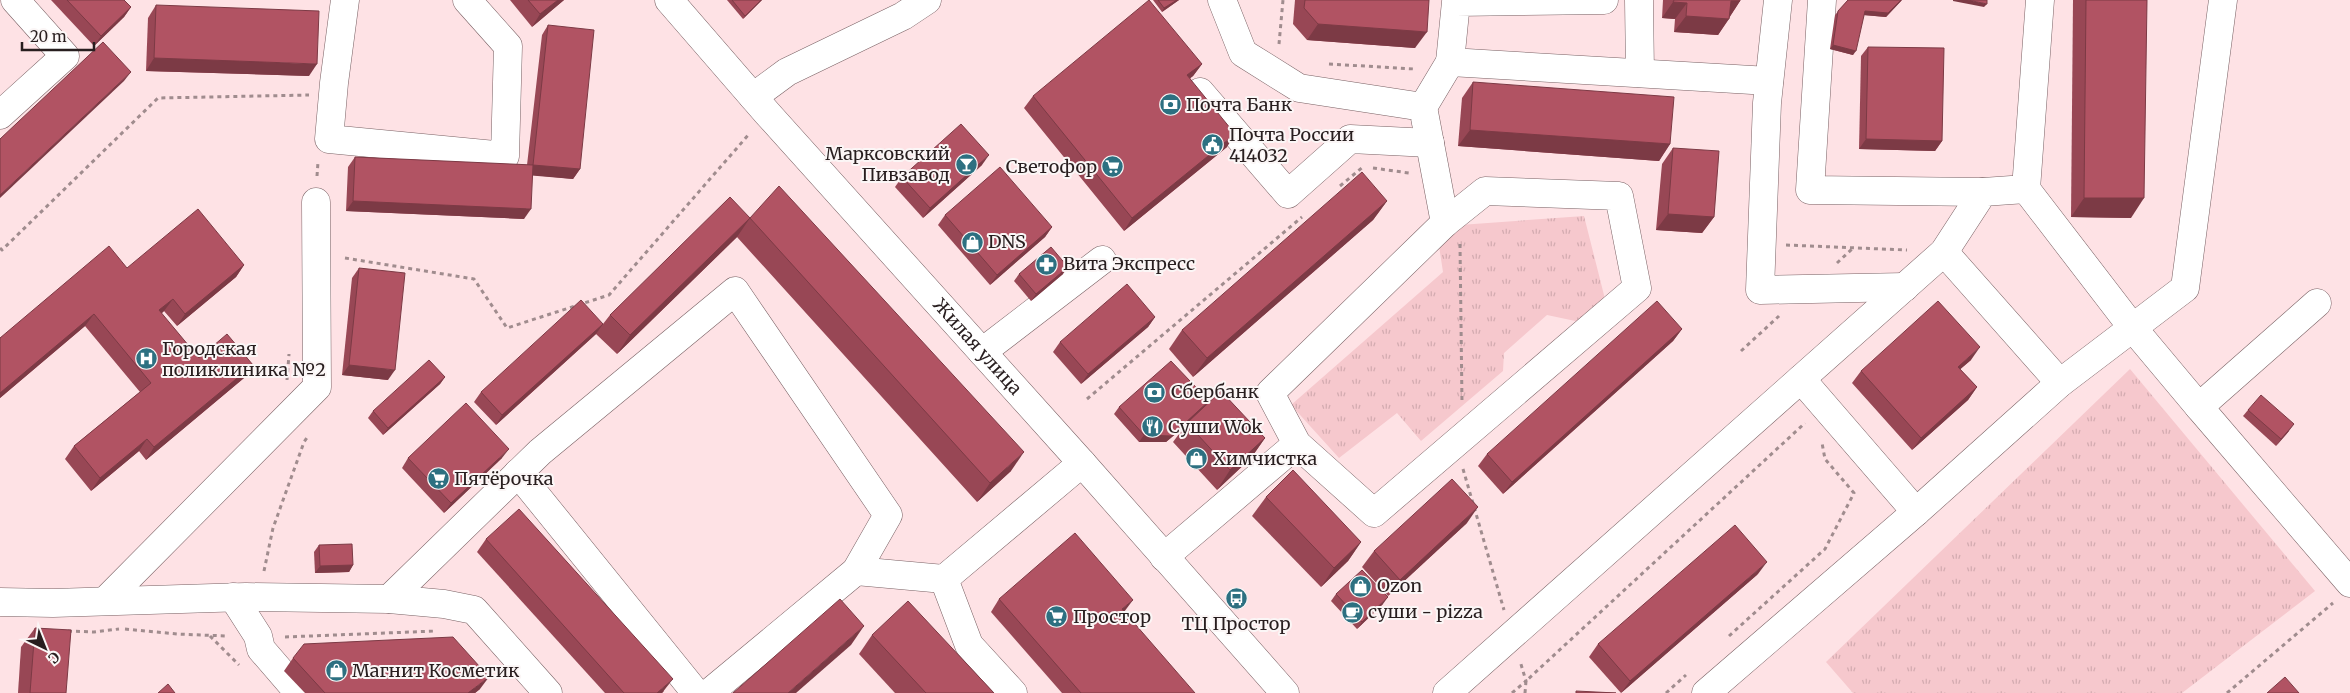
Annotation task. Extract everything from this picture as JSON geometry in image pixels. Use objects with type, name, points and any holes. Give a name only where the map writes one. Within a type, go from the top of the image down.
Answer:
[{"type":"street","points":[[0,115],[65,56],[15,0]]},
{"type":"street","points":[[345,0],[331,102],[329,139],[506,156],[508,46],[467,0]]},
{"type":"street","name":"Жилая улица","points":[[669,0],[760,105],[1082,463],[1285,693]]},
{"type":"street","points":[[760,105],[787,72],[903,16],[927,0]]},
{"type":"street","points":[[1222,0],[1243,54],[1299,88],[1423,107]]},
{"type":"street","points":[[1451,219],[1430,143],[1423,107],[1447,68],[1456,1],[1604,0]]},
{"type":"street","points":[[1639,0],[1640,73]]},
{"type":"street","points":[[1778,0],[1769,81],[1760,290],[1905,286]]},
{"type":"street","points":[[1822,0],[1810,190],[1983,192],[2026,189]]},
{"type":"street","points":[[2040,0],[2026,189],[2132,328],[2199,407],[2343,592]]},
{"type":"street","points":[[1706,693],[1916,512],[2060,382],[2185,288],[2223,0]]},
{"type":"street","points":[[1447,68],[1640,73],[1769,81]]},
{"type":"street","points":[[1200,92],[1288,194],[1350,139],[1430,143]]},
{"type":"street","points":[[1485,191],[1619,196],[1637,288],[1374,513],[1297,444],[1270,393],[1451,219],[1485,191]]},
{"type":"street","points":[[1447,693],[1807,386],[1905,286],[1944,252],[1983,192]]},
{"type":"street","points":[[101,601],[317,387],[316,202]]},
{"type":"street","points":[[1944,252],[2060,382]]},
{"type":"street","points":[[982,352],[1102,260]]},
{"type":"street","points":[[389,599],[540,452],[735,291],[888,515],[856,571],[709,693]]},
{"type":"street","points":[[2199,407],[2317,303]]},
{"type":"street","points":[[1807,386],[1916,512]]},
{"type":"street","points":[[1164,557],[1297,444]]},
{"type":"street","points":[[856,571],[944,579],[1082,463]]},
{"type":"street","points":[[518,473],[696,693]]},
{"type":"street","points":[[944,579],[969,645],[1013,693]]},
{"type":"street","points":[[233,597],[258,636],[261,649],[299,693]]},
{"type":"street","points":[[0,602],[53,603],[233,597],[389,599],[444,604],[474,610],[539,691]]},
{"type":"path","points":[[1279,49],[1283,0]]},
{"type":"path","points":[[1327,64],[1429,70],[1447,68]]},
{"type":"path","points":[[0,248],[2,250],[158,98],[315,95]]},
{"type":"path","points":[[344,258],[474,279],[507,328],[609,295],[760,105]]},
{"type":"path","points":[[1336,189],[1388,141]]},
{"type":"path","points":[[1087,399],[1308,212]]},
{"type":"path","points":[[1451,219],[1460,236],[1463,469],[1492,572]]},
{"type":"path","points":[[1787,235],[1786,245],[1944,252]]},
{"type":"path","points":[[280,386],[287,380],[289,351]]},
{"type":"path","points":[[1512,693],[1816,412],[1807,386]]},
{"type":"path","points":[[1724,641],[1825,549],[1854,493],[1825,459],[1821,440]]},
{"type":"path","points":[[2227,693],[2343,592]]},
{"type":"path","points":[[94,632],[101,601]]},
{"type":"path","points":[[67,631],[94,632],[124,628],[177,634],[300,638],[443,631]]},
{"type":"path","points":[[1666,693],[1687,673]]},
{"type":"path","points":[[1525,693],[1526,682]]},
{"type":"green space","points":[[1584,216],[1605,299],[1580,322],[1547,315],[1504,353],[1503,371],[1421,441],[1397,413],[1339,458],[1291,405],[1443,272],[1439,246],[1460,225]]},
{"type":"green space","points":[[2130,369],[2315,591],[2182,693],[1853,693],[1826,662]]},
{"type":"building","points":[[67,0],[124,0],[131,7],[101,36]]},
{"type":"building","points":[[528,0],[558,0],[540,14]]},
{"type":"building","points":[[732,0],[761,0],[745,16]]},
{"type":"building","points":[[1149,0],[1202,64],[1187,75],[1235,134],[1132,218],[1033,96]]},
{"type":"building","points":[[1158,0],[1177,0],[1164,8]]},
{"type":"building","points":[[1305,0],[1429,0],[1427,32],[1318,24],[1304,8]]},
{"type":"building","points":[[1674,0],[1740,1],[1731,1],[1729,19],[1686,16],[1687,3],[1673,2]]},
{"type":"building","points":[[1848,0],[1901,0],[1888,13],[1865,11],[1856,51],[1833,45],[1838,11]]},
{"type":"building","points":[[1968,0],[1987,0],[1987,4]]},
{"type":"building","points":[[2086,0],[2147,0],[2144,198],[2084,198]]},
{"type":"building","points":[[156,5],[319,11],[317,64],[154,58]]},
{"type":"building","points":[[548,25],[594,30],[580,169],[533,165]]},
{"type":"building","points":[[103,42],[131,72],[0,195],[0,139]]},
{"type":"building","points":[[1868,47],[1944,48],[1942,141],[1866,139]]},
{"type":"building","points":[[1473,82],[1674,97],[1670,144],[1470,130]]},
{"type":"building","points":[[961,124],[989,155],[930,208],[902,177]]},
{"type":"building","points":[[1673,148],[1719,151],[1714,217],[1668,214]]},
{"type":"building","points":[[355,157],[533,165],[531,209],[353,201]]},
{"type":"building","points":[[1000,167],[1052,227],[997,275],[945,215]]},
{"type":"building","points":[[1362,172],[1387,201],[1207,358],[1182,330]]},
{"type":"building","points":[[779,186],[1024,452],[990,483],[750,218]]},
{"type":"building","points":[[730,197],[750,218],[630,335],[610,315]]},
{"type":"building","name":"Городская поликлиника №2","points":[[198,209],[244,265],[185,314],[173,299],[159,310],[199,358],[227,334],[253,365],[154,447],[147,439],[100,478],[74,446],[151,383],[94,314],[0,393],[0,338],[109,246],[127,268]]},
{"type":"building","points":[[1051,247],[1068,267],[1036,294],[1019,274]]},
{"type":"building","points":[[359,268],[405,273],[395,370],[349,365]]},
{"type":"building","points":[[1127,284],[1155,317],[1088,374],[1060,342]]},
{"type":"building","points":[[581,300],[603,324],[502,415],[481,392]]},
{"type":"building","points":[[1657,301],[1682,329],[1512,482],[1487,454]]},
{"type":"building","points":[[1938,301],[1980,347],[1958,367],[1977,387],[1921,438],[1861,371]]},
{"type":"building","points":[[429,360],[445,377],[388,428],[373,411]]},
{"type":"building","points":[[1171,361],[1209,401],[1171,436],[1144,435],[1119,407]]},
{"type":"building","points":[[1221,391],[1265,438],[1230,470],[1187,423]]},
{"type":"building","points":[[2261,395],[2294,424],[2281,439],[2248,410]]},
{"type":"building","points":[[466,403],[509,449],[451,503],[408,458]]},
{"type":"building","points":[[1293,470],[1361,542],[1334,568],[1266,497]]},
{"type":"building","points":[[1452,479],[1478,507],[1400,580],[1374,551]]},
{"type":"building","points":[[519,509],[673,679],[657,693],[624,693],[486,539]]},
{"type":"building","points":[[1735,525],[1767,562],[1630,681],[1598,644]]},
{"type":"building","name":"Простор","points":[[1075,533],[1133,600],[1122,609],[1195,693],[1081,693],[999,599]]},
{"type":"building","points":[[352,544],[353,565],[320,566],[319,545]]},
{"type":"building","points":[[1362,570],[1388,597],[1362,622],[1336,594]]},
{"type":"building","points":[[840,599],[864,626],[788,693],[733,693]]},
{"type":"building","points":[[908,601],[994,693],[926,693],[872,635]]},
{"type":"building","points":[[35,628],[71,630],[66,693],[30,693]]},
{"type":"building","points":[[453,637],[489,677],[468,693],[325,693],[293,658],[304,644]]},
{"type":"building","points":[[2285,677],[2299,693],[2267,693]]},
{"type":"building","points":[[168,684],[175,693],[158,693]]},
{"type":"building","points":[[1576,691],[1616,693],[1576,693]]},
{"type":"place","name":"Почта Банк","points":[[1170,105]]},
{"type":"place","name":"Почта России 414032","points":[[1213,145]]},
{"type":"place","name":"Марксовский Пивзавод","points":[[966,164]]},
{"type":"place","name":"Светофор","points":[[1113,167]]},
{"type":"place","name":"DNS","points":[[972,242]]},
{"type":"place","name":"Вита Экспресс","points":[[1047,264]]},
{"type":"place","name":"Городская поликлиника №2","points":[[146,359]]},
{"type":"place","name":"Сбербанк","points":[[1155,392]]},
{"type":"place","name":"Суши Wok","points":[[1152,427]]},
{"type":"place","name":"Химчистка","points":[[1197,459]]},
{"type":"place","name":"Пятёрочка","points":[[438,479]]},
{"type":"place","name":"Ozon","points":[[1361,586]]},
{"type":"place","name":"ТЦ Простор","points":[[1236,599]]},
{"type":"place","name":"суши - pizza","points":[[1352,612]]},
{"type":"place","name":"Простор","points":[[1057,617]]},
{"type":"place","name":"Магнит Косметик","points":[[336,671]]}]
